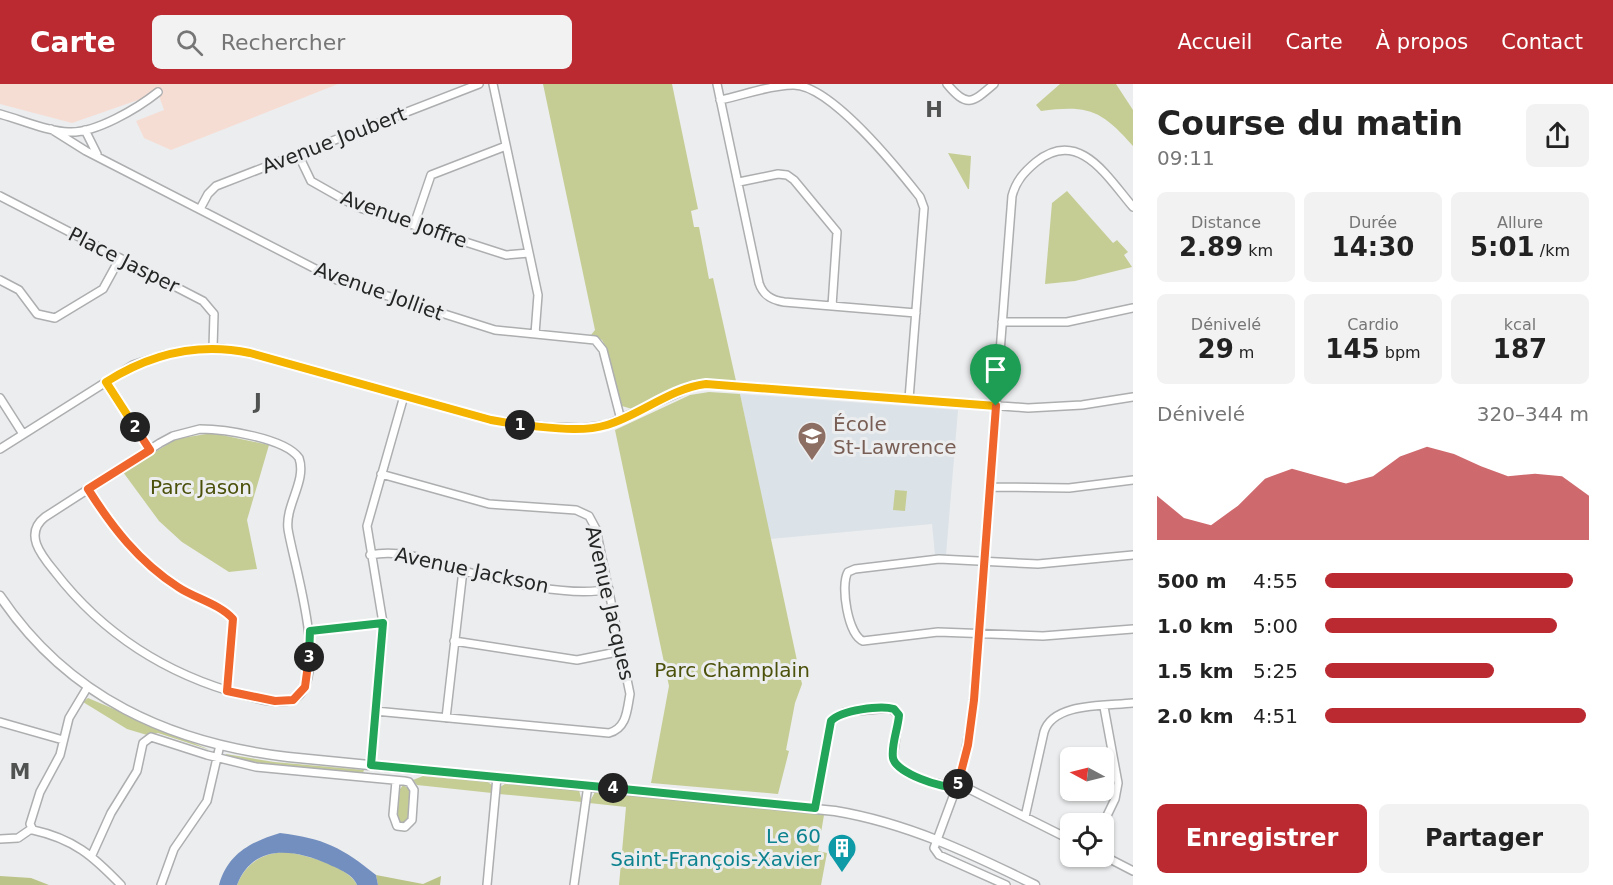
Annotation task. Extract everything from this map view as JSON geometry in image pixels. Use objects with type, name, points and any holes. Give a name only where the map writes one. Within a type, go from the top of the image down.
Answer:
[{"type":"street","name":"Avenue Joubert","points":[[200,209],[208,194],[216,186],[480,84]]},
{"type":"street","points":[[493,84],[538,302],[536,334]]},
{"type":"street","points":[[717,84],[759,283],[764,292],[779,302],[916,313]]},
{"type":"street","points":[[946,84],[958,97],[968,101],[976,100],[994,84]]},
{"type":"street","points":[[720,100],[795,85],[846,112],[922,200],[924,208],[909,399]]},
{"type":"street","points":[[0,114],[51,129],[69,132],[84,130],[135,109],[158,92]]},
{"type":"street","name":"Avenue Jolliet","points":[[51,129],[102,158],[337,280],[489,329],[591,339],[601,345],[621,420]]},
{"type":"street","name":"Avenue Jolliet","points":[[84,130],[92,148],[102,158]]},
{"type":"street","points":[[414,225],[431,175],[506,146]]},
{"type":"street","points":[[1006,885],[939,855],[934,849],[956,787],[972,717],[1012,196],[1017,182],[1030,167],[1045,155],[1059,150],[1085,155],[1133,207]]},
{"type":"street","name":"Avenue Joffre","points":[[298,154],[307,176],[314,184],[361,208],[506,255],[529,253]]},
{"type":"street","points":[[739,182],[778,174],[787,175],[832,225],[837,236],[832,306]]},
{"type":"street","name":"Place Jasper","points":[[0,196],[210,307],[214,320],[213,348]]},
{"type":"street","points":[[0,280],[19,290],[37,314],[55,318],[103,289],[120,258]]},
{"type":"street","points":[[1002,322],[1067,322],[1133,308]]},
{"type":"street","points":[[0,449],[133,365],[157,356],[213,348],[250,353],[491,420],[582,429],[621,420],[687,389],[706,384],[996,406],[1073,406],[1133,397]]},
{"type":"street","points":[[106,382],[150,450]]},
{"type":"street","points":[[371,765],[383,623],[370,555],[368,522],[404,396]]},
{"type":"street","points":[[0,398],[23,434]]},
{"type":"street","points":[[214,429],[285,446],[296,454],[301,471],[288,525],[310,631],[306,684],[297,698],[275,701],[227,691],[166,666],[114,632],[75,596],[41,553],[34,537],[38,523],[88,489],[180,434],[214,429]]},
{"type":"street","name":"Avenue Jacques","points":[[375,711],[612,732],[624,721],[629,698],[622,651],[595,526],[585,513],[482,502],[381,474]]},
{"type":"street","points":[[990,487],[1069,488],[1133,480]]},
{"type":"street","points":[[88,489],[112,525],[146,562],[177,587],[226,612],[233,619],[227,691]]},
{"type":"street","name":"Avenue Jackson","points":[[370,555],[394,551],[494,579],[587,593],[609,589]]},
{"type":"street","points":[[1133,555],[1058,563],[939,559],[855,569],[848,572],[843,582],[852,631],[860,640],[938,632],[1072,636],[1133,629]]},
{"type":"street","points":[[446,718],[463,570]]},
{"type":"street","points":[[0,596],[35,643],[87,688],[143,717],[220,745],[263,754],[815,808],[880,820],[937,839],[1035,885]]},
{"type":"street","points":[[310,631],[383,623]]},
{"type":"street","points":[[454,641],[577,660],[622,651]]},
{"type":"street","points":[[32,829],[30,819],[33,809],[58,758],[71,714],[87,688]]},
{"type":"street","points":[[1025,817],[1046,728],[1050,720],[1062,712],[1133,703]]},
{"type":"street","points":[[1104,707],[1118,783],[1115,799],[1108,813]]},
{"type":"street","points":[[815,808],[830,724],[836,716],[845,712],[894,709],[899,718],[893,753],[897,766],[933,782],[965,787],[1060,834]]},
{"type":"street","points":[[0,722],[63,740]]},
{"type":"street","points":[[92,855],[111,813],[135,776],[145,741],[157,737],[216,758],[265,768],[409,782],[414,789],[412,820],[405,827],[397,826],[393,819],[396,781]]},
{"type":"street","points":[[161,885],[178,842],[206,804],[220,745]]},
{"type":"street","points":[[487,885],[497,777]]},
{"type":"street","points":[[574,885],[588,785]]},
{"type":"street","points":[[0,839],[15,839],[32,829],[57,836],[92,855],[121,885]]},
{"type":"street","points":[[1114,861],[1133,871]]},
{"type":"shaded area","points":[[0,84],[338,84],[171,150],[144,138],[136,121],[164,110],[158,93],[72,123],[0,104]]},
{"type":"shaded area","points":[[740,394],[958,410],[946,555],[935,555],[932,524],[770,539]]},
{"type":"green space","points":[[543,84],[672,84],[698,209],[691,211],[694,227],[699,227],[709,279],[713,278],[736,381],[693,380],[632,409],[622,406],[607,349],[602,340],[591,335],[595,330]]},
{"type":"green space","points":[[1060,84],[1116,84],[1133,110],[1133,146],[1112,124],[1093,113],[1071,109],[1041,111],[1036,105]]},
{"type":"green space","points":[[948,153],[971,156],[969,189],[968,189]]},
{"type":"green space","points":[[1067,191],[1113,243],[1117,240],[1128,252],[1124,255],[1132,267],[1075,281],[1045,284],[1052,203]]},
{"type":"green space","name":"Parc Champlain","points":[[709,392],[740,394],[802,684],[795,703],[786,750],[789,751],[778,794],[651,783],[669,686],[615,430],[690,395]]},
{"type":"green space","name":"Parc Jason","points":[[212,433],[269,445],[247,520],[257,569],[229,572],[182,542],[159,521],[123,472],[176,439]]},
{"type":"green space","points":[[895,490],[907,491],[905,511],[893,510]]},
{"type":"green space","points":[[88,698],[210,750],[158,733],[147,735],[127,729],[83,702]]},
{"type":"green space","points":[[226,754],[274,762],[364,770],[363,773],[261,763],[226,756]]},
{"type":"green space","points":[[423,776],[488,782],[493,786],[492,793],[417,785],[413,780]]},
{"type":"green space","points":[[505,784],[579,790],[582,802],[499,794],[500,787]]},
{"type":"green space","points":[[403,785],[411,790],[408,819],[405,824],[400,823],[397,818],[400,789]]},
{"type":"green space","points":[[595,792],[824,815],[818,851],[827,853],[821,885],[619,885],[626,807],[589,803]]},
{"type":"green space","points":[[285,852],[326,862],[353,878],[357,885],[237,885],[250,865],[269,854]]},
{"type":"green space","points":[[376,875],[423,884],[441,876],[440,885],[378,885]]},
{"type":"green space","points":[[0,876],[31,878],[49,885],[0,885]]},
{"type":"water","points":[[280,833],[321,841],[342,851],[376,875],[378,885],[357,885],[349,875],[328,864],[302,855],[276,853],[253,862],[244,871],[237,885],[219,885],[228,865],[242,850]]},
{"type":"place","name":"École St-Lawrence","points":[[812,462]]},
{"type":"place","name":"Le 60 Saint-François-Xavier","points":[[842,874]]},
{"type":"district","name":"H","points":[[934,110]]},
{"type":"district","name":"J","points":[[258,402]]},
{"type":"district","name":"M","points":[[20,772]]},
{"type":"route","points":[[220,348],[250,353],[503,423],[549,427],[582,429],[606,425],[687,389],[706,384],[996,406],[974,700],[968,745],[956,787],[947,788],[904,772],[897,766],[893,753],[899,718],[894,709],[845,712],[838,714],[830,724],[815,808],[371,765],[383,623],[310,631],[305,687],[293,700],[275,701],[227,691],[234,626],[231,616],[164,578],[132,549],[103,513],[88,489],[150,450],[106,382],[144,360],[196,349],[220,348]]}]
